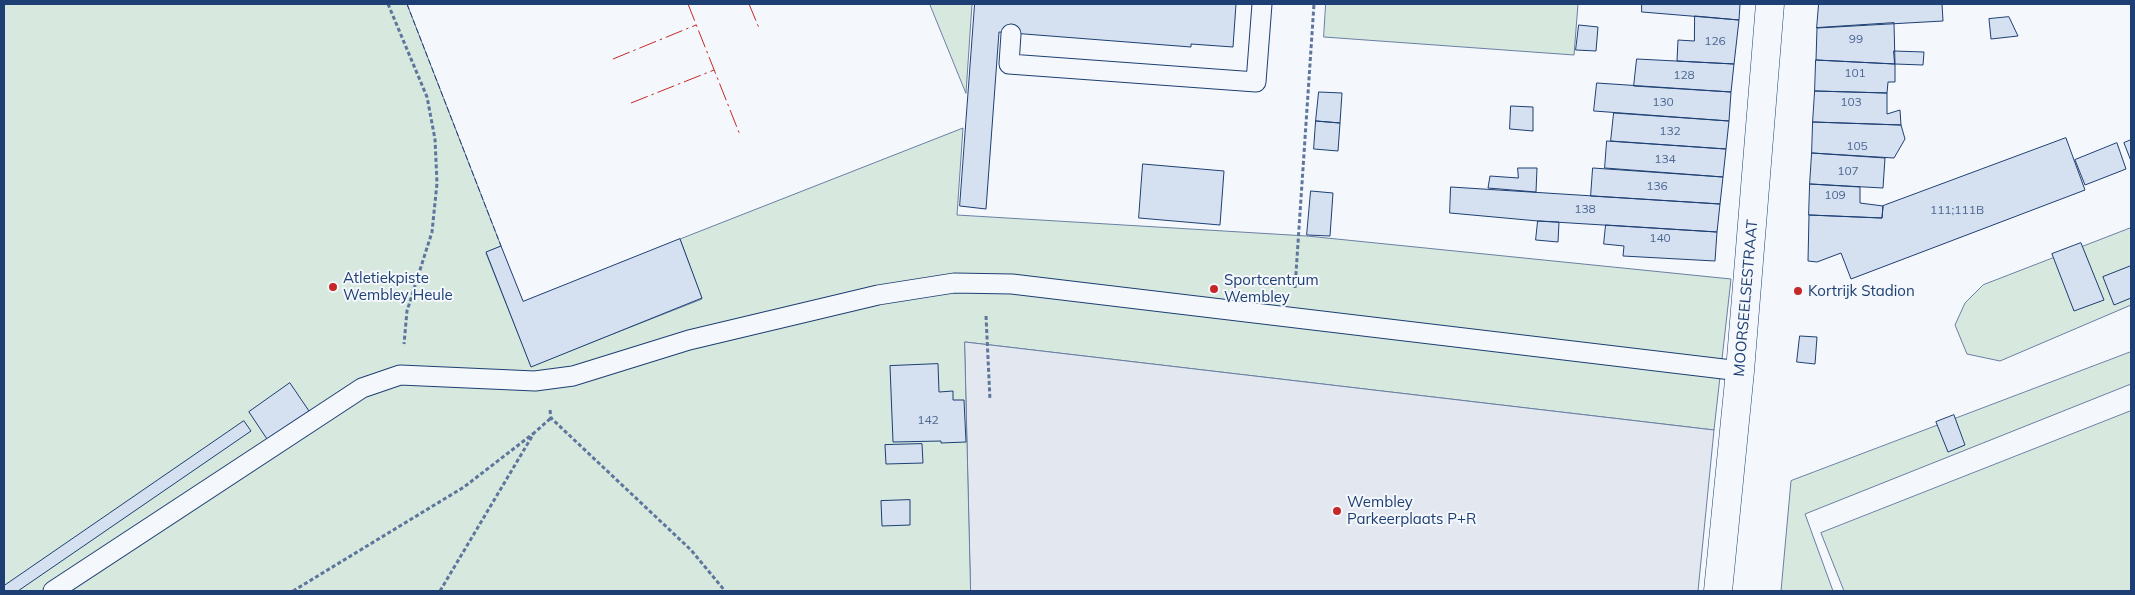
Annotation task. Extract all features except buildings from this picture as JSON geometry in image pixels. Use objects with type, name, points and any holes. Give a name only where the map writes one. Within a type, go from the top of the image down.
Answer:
[{"type":"street","name":"MOORSEELSESTRAAT","points":[[1718,591],[1740,370],[1770,4]]},
{"type":"lane","points":[[1011,34],[1009,64],[1256,82],[1262,4]]},
{"type":"lane","points":[[52,591],[362,388],[400,375],[535,381],[573,376],[689,340],[878,295],[954,283],[1012,284],[1740,370]]},
{"type":"path","points":[[388,4],[426,97],[435,139],[437,184],[432,232],[407,311],[400,375]]},
{"type":"path","points":[[1293,317],[1314,4]]},
{"type":"path","points":[[984,284],[990,400]]},
{"type":"path","points":[[293,591],[464,487],[551,418],[692,550],[725,591]]},
{"type":"path","points":[[440,591],[534,433]]},
{"type":"path","points":[[443,585],[444,591]]},
{"type":"shaded area","name":"Sportcentrum Wembley","points":[[4,4],[407,4],[501,246],[486,253],[531,366],[702,299],[680,239],[963,128],[957,215],[1307,236],[1731,279],[1714,430],[965,342],[971,591],[4,591]]},
{"type":"shaded area","points":[[930,4],[972,4],[966,93]]},
{"type":"shaded area","points":[[1326,4],[1578,4],[1574,55],[1324,37]]},
{"type":"shaded area","points":[[2131,228],[2131,305],[2000,361],[1967,354],[1955,325],[1965,303],[1983,285]]},
{"type":"shaded area","name":"Wembley Parkeerplaats P+R","points":[[965,342],[1714,430],[1698,591],[971,591]]},
{"type":"shaded area","points":[[2131,352],[2131,384],[1805,514],[1833,591],[1781,591],[1791,481]]},
{"type":"shaded area","points":[[2131,411],[2131,591],[1844,591],[1821,533]]},
{"type":"fence","points":[[407,4],[501,246]]},
{"type":"power","points":[[688,4],[740,135]]},
{"type":"power","points":[[749,4],[759,28]]},
{"type":"power","points":[[613,59],[696,25]]},
{"type":"power","points":[[631,103],[714,70]]},
{"type":"place","name":"Atletiekpiste Wembley Heule","points":[[333,287]]},
{"type":"place","name":"Sportcentrum Wembley","points":[[1214,289]]},
{"type":"place","name":"Kortrijk Stadion","points":[[1798,291]]},
{"type":"place","name":"Wembley Parkeerplaats P+R","points":[[1337,511]]}]
